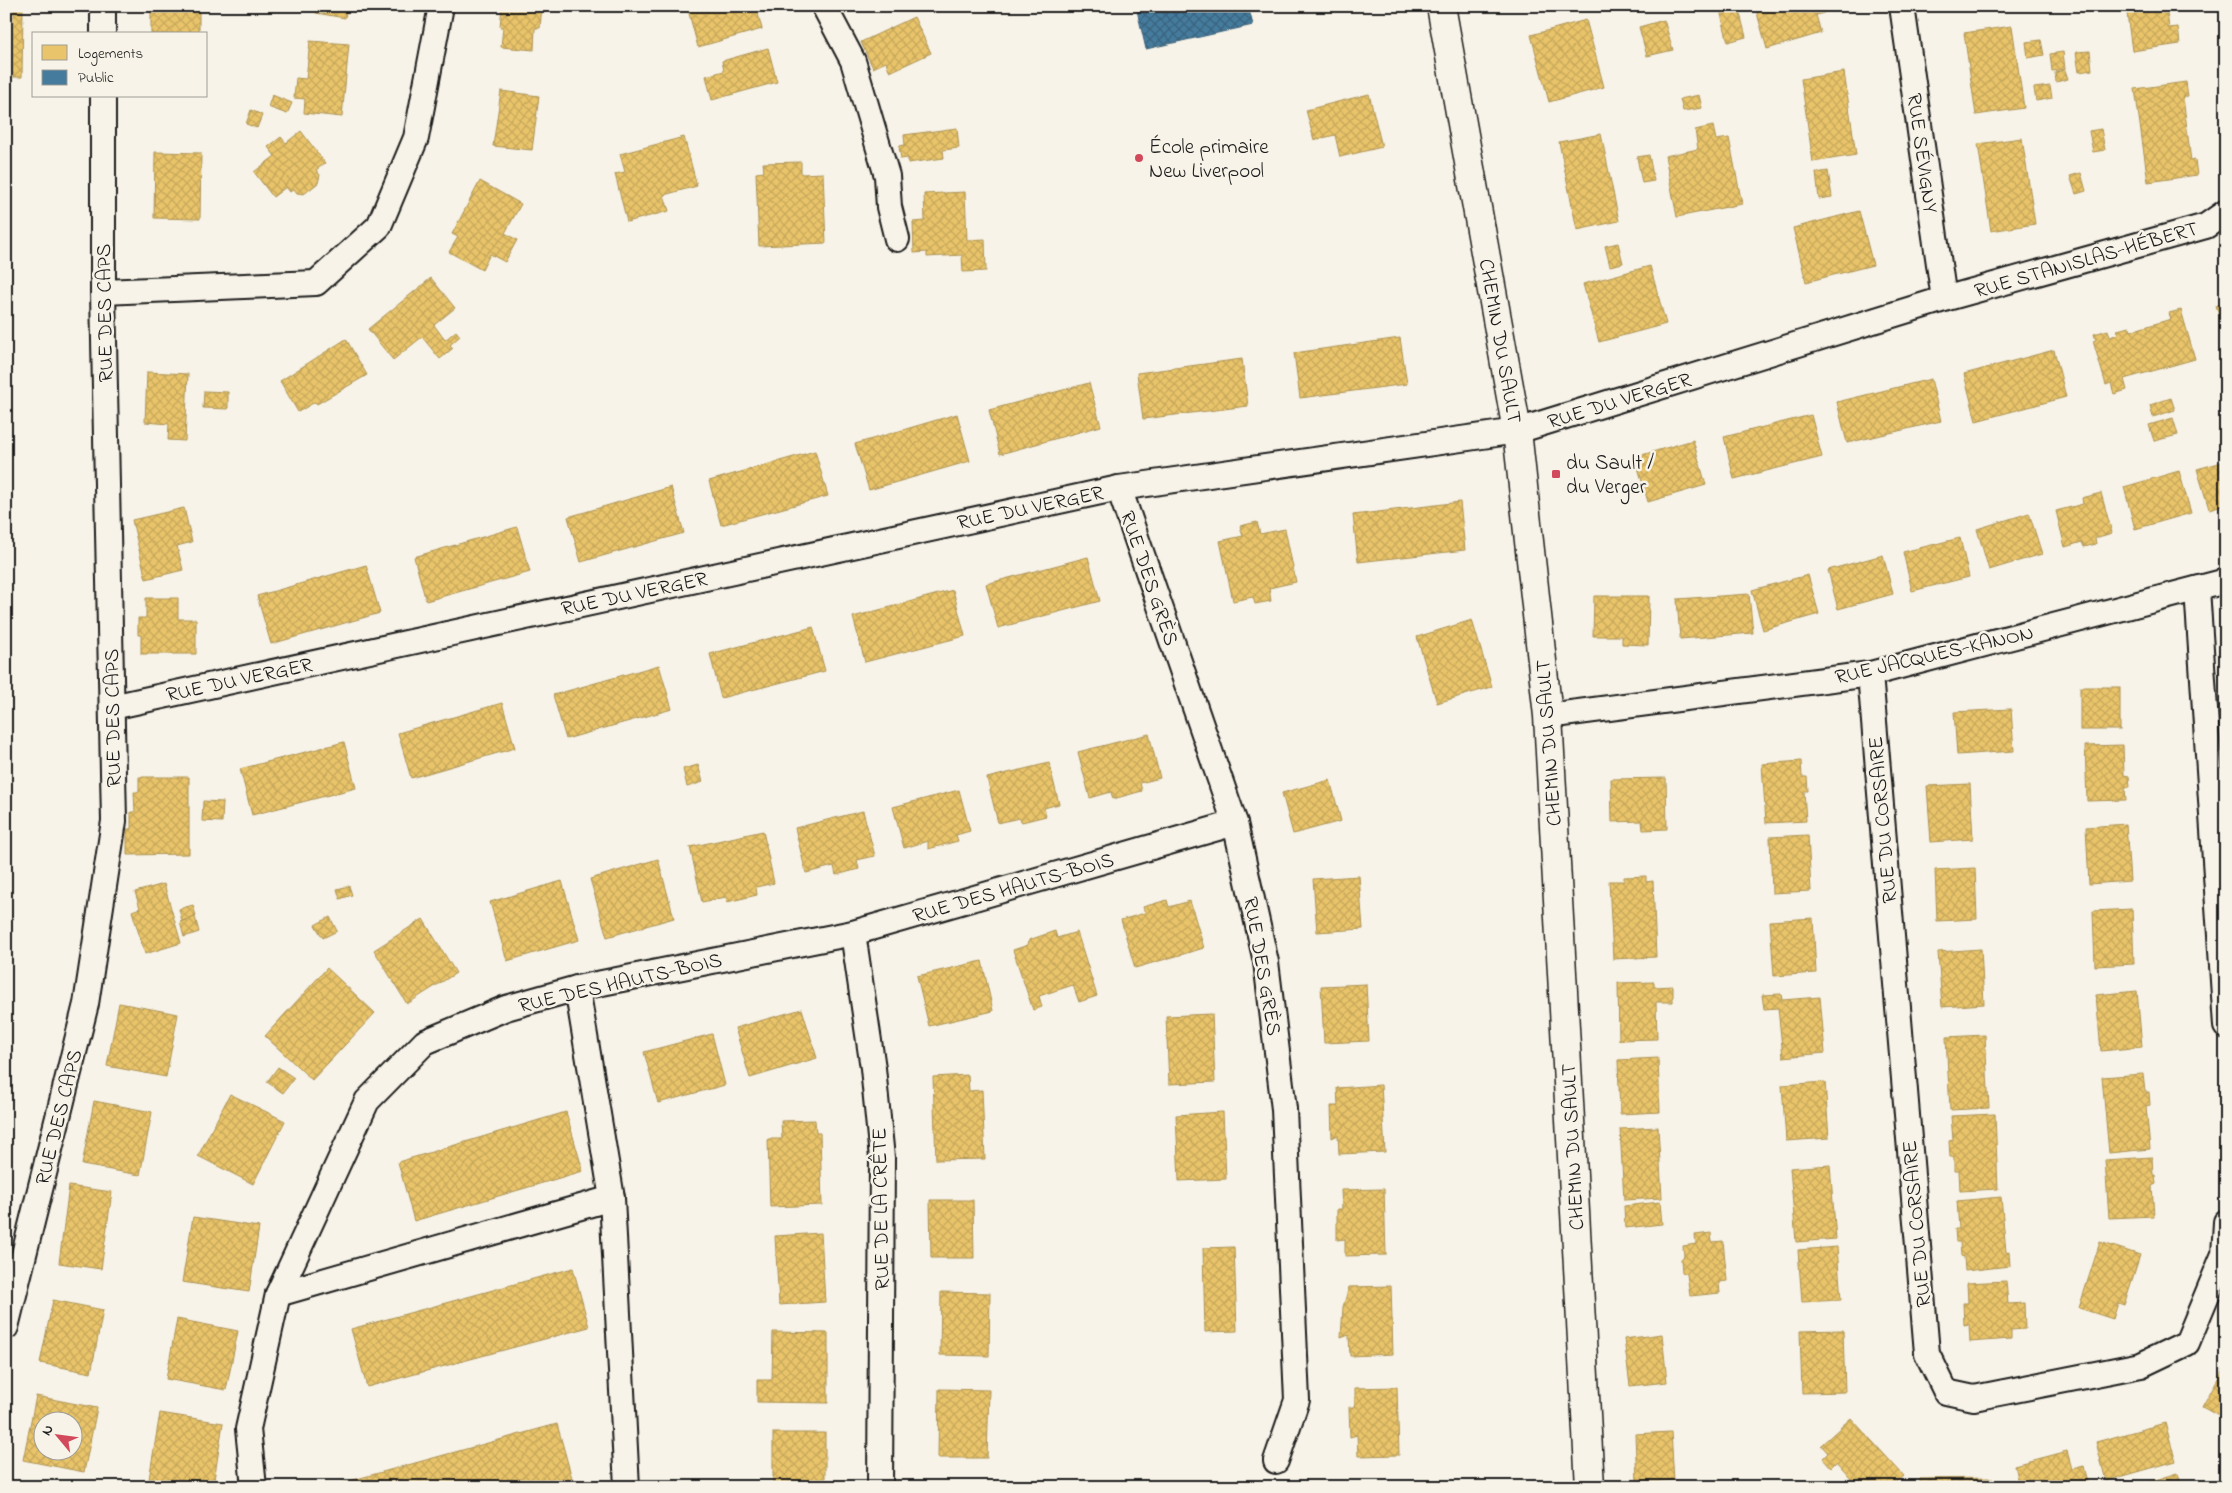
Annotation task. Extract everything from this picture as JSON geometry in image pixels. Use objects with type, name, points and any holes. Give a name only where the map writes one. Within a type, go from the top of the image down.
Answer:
[{"type":"street","points":[[103,6],[103,32]]},
{"type":"street","points":[[103,292],[316,283],[379,226],[416,138],[441,6]]},
{"type":"street","points":[[824,6],[853,61],[887,176],[889,207],[897,239]]},
{"type":"street","name":"CHEMIN DU SAULT","points":[[1441,6],[1517,431],[1548,716],[1590,1487]]},
{"type":"street","name":"RUE SÉVIGNY","points":[[1902,6],[1944,299]]},
{"type":"street","name":"RUE DES CAPS","points":[[6,1327],[86,1004],[114,821],[103,292],[103,98]]},
{"type":"street","name":"RUE STANISLAS-HÉBERT","points":[[1944,299],[2206,226],[2226,212]]},
{"type":"street","name":"RUE DU VERGER","points":[[112,707],[1119,488],[1517,431],[1944,299]]},
{"type":"street","name":"RUE DES GRÈS","points":[[1119,488],[1236,823],[1266,962],[1284,1109],[1297,1400],[1276,1461]]},
{"type":"street","name":"RUE JACQUES-KANON","points":[[1548,716],[1870,674],[2226,580]]},
{"type":"street","points":[[2197,589],[2226,1026]]},
{"type":"street","name":"RUE DU CORSAIRE","points":[[1870,674],[1927,1353],[1946,1392],[1974,1398],[2141,1365],[2187,1343],[2224,1254],[2226,1222]]},
{"type":"street","name":"RUE DES HAUTS-BOIS","points":[[254,1487],[248,1429],[278,1294],[367,1101],[425,1042],[506,1008],[578,988],[854,933],[1236,823]]},
{"type":"street","name":"RUE DE LA CRÊTE","points":[[854,933],[873,1068],[882,1158],[880,1487]]},
{"type":"street","points":[[578,988],[612,1198],[627,1487]]},
{"type":"street","points":[[278,1294],[612,1198]]},
{"type":"building: Logements","points":[[6,6],[23,6],[22,77],[6,77]]},
{"type":"building: Logements","points":[[151,6],[199,6],[199,32],[151,32]]},
{"type":"building: Logements","points":[[317,6],[347,6],[345,18],[316,13]]},
{"type":"building: Logements","points":[[502,6],[542,6],[540,28],[535,28],[534,50],[501,47],[503,27],[500,27]]},
{"type":"building: Logements","points":[[687,6],[756,6],[762,29],[698,47]]},
{"type":"building: Logements","points":[[1719,6],[1738,6],[1746,37],[1728,42]]},
{"type":"building: Logements","points":[[1755,6],[1823,6],[1824,13],[1816,15],[1821,33],[1767,49]]},
{"type":"building: Logements","points":[[2126,6],[2166,6],[2169,28],[2178,27],[2180,44],[2132,51]]},
{"type":"building: Logements","points":[[914,17],[931,53],[890,72],[886,62],[873,68],[861,42]]},
{"type":"building: Logements","points":[[1586,20],[1604,87],[1549,102],[1531,35]]},
{"type":"building: Logements","points":[[1664,20],[1673,50],[1647,56],[1639,27]]},
{"type":"building: Logements","points":[[2012,26],[2024,108],[1976,115],[1964,33]]},
{"type":"building: Logements","points":[[2041,40],[2044,55],[2028,58],[2026,42]]},
{"type":"building: Logements","points":[[310,41],[349,44],[342,117],[304,113],[305,99],[294,98],[296,78],[306,79]]},
{"type":"building: Logements","points":[[768,48],[777,82],[712,100],[706,76],[724,71],[722,61]]},
{"type":"building: Logements","points":[[2090,51],[2092,70],[2079,72],[2076,52]]},
{"type":"building: Logements","points":[[2063,52],[2065,69],[2052,71],[2050,54]]},
{"type":"building: Logements","points":[[2065,70],[2068,79],[2056,82],[2055,72]]},
{"type":"building: Logements","points":[[1844,72],[1856,155],[1813,162],[1801,79]]},
{"type":"building: Logements","points":[[2186,82],[2188,97],[2183,97],[2191,161],[2195,160],[2197,175],[2148,182],[2135,89]]},
{"type":"building: Logements","points":[[2050,86],[2052,98],[2036,101],[2034,88]]},
{"type":"building: Logements","points":[[501,91],[539,96],[532,150],[493,146]]},
{"type":"building: Logements","points":[[1369,94],[1382,147],[1340,157],[1335,135],[1314,140],[1306,110]]},
{"type":"building: Logements","points":[[272,95],[292,103],[287,114],[268,107]]},
{"type":"building: Logements","points":[[1699,95],[1702,108],[1683,111],[1680,99]]},
{"type":"building: Logements","points":[[251,110],[262,115],[257,128],[246,124]]},
{"type":"building: Logements","points":[[1713,126],[1716,140],[1729,138],[1742,204],[1677,217],[1665,156],[1698,149],[1695,130]]},
{"type":"building: Logements","points":[[957,128],[959,148],[943,150],[944,158],[908,163],[908,158],[901,159],[899,146],[905,145],[904,135]]},
{"type":"building: Logements","points":[[2101,129],[2105,150],[2093,152],[2089,131]]},
{"type":"building: Logements","points":[[301,131],[325,163],[316,170],[320,175],[318,183],[304,194],[297,193],[294,189],[290,192],[286,187],[273,197],[254,172],[275,156],[268,147],[281,137],[286,143]]},
{"type":"building: Logements","points":[[1601,134],[1619,221],[1577,230],[1559,142]]},
{"type":"building: Logements","points":[[684,137],[697,186],[664,195],[669,211],[627,222],[615,174],[625,172],[620,154]]},
{"type":"building: Logements","points":[[2022,138],[2035,224],[1991,231],[1978,144]]},
{"type":"building: Logements","points":[[155,152],[201,153],[200,219],[154,218]]},
{"type":"building: Logements","points":[[1649,155],[1654,181],[1642,183],[1637,157]]},
{"type":"building: Logements","points":[[801,162],[801,174],[823,173],[826,243],[759,246],[756,173],[764,172],[763,163]]},
{"type":"building: Logements","points":[[1828,171],[1832,197],[1819,199],[1816,173]]},
{"type":"building: Logements","points":[[2081,173],[2086,191],[2076,194],[2070,176]]},
{"type":"building: Logements","points":[[480,181],[521,204],[505,233],[517,240],[505,262],[490,254],[482,270],[449,252],[458,237],[452,234]]},
{"type":"building: Logements","points":[[965,192],[967,240],[985,239],[986,271],[963,272],[962,255],[927,257],[927,252],[914,253],[913,222],[925,221],[924,194]]},
{"type":"building: Logements","points":[[1859,211],[1873,265],[1806,282],[1793,228]]},
{"type":"building: Logements","points":[[1618,243],[1623,263],[1610,266],[1605,246]]},
{"type":"building: Logements","points":[[1650,266],[1666,324],[1599,342],[1583,284]]},
{"type":"building: Logements","points":[[431,278],[455,308],[434,325],[445,340],[456,331],[460,336],[450,345],[453,348],[440,359],[422,337],[393,360],[368,329]]},
{"type":"building: Logements","points":[[2226,302],[2226,332],[2216,306]]},
{"type":"building: Logements","points":[[2181,310],[2195,359],[2124,379],[2127,390],[2114,394],[2111,383],[2106,385],[2093,341],[2096,340],[2094,334],[2108,330],[2110,337],[2118,334],[2117,330],[2130,327],[2131,331],[2171,319],[2169,313]]},
{"type":"building: Logements","points":[[1400,338],[1407,384],[1300,398],[1294,353]]},
{"type":"building: Logements","points":[[346,339],[367,375],[317,404],[315,402],[298,412],[280,381]]},
{"type":"building: Logements","points":[[2054,350],[2066,397],[1976,421],[1964,374]]},
{"type":"building: Logements","points":[[1242,359],[1248,406],[1143,419],[1137,373]]},
{"type":"building: Logements","points":[[147,372],[188,374],[185,441],[168,440],[169,424],[145,422]]},
{"type":"building: Logements","points":[[1931,379],[1941,421],[1847,443],[1837,402]]},
{"type":"building: Logements","points":[[1089,383],[1101,426],[1000,454],[989,410]]},
{"type":"building: Logements","points":[[204,391],[228,392],[228,409],[203,408]]},
{"type":"building: Logements","points":[[2171,398],[2175,410],[2153,417],[2150,405]]},
{"type":"building: Logements","points":[[957,414],[970,461],[869,490],[855,444]]},
{"type":"building: Logements","points":[[1811,415],[1822,457],[1734,479],[1724,437]]},
{"type":"building: Logements","points":[[2173,418],[2178,435],[2154,441],[2149,425]]},
{"type":"building: Logements","points":[[1693,440],[1706,485],[1648,502],[1635,457]]},
{"type":"building: Logements","points":[[815,451],[828,496],[721,525],[709,481]]},
{"type":"building: Logements","points":[[2226,461],[2226,504],[2209,509],[2197,469]]},
{"type":"building: Logements","points":[[2179,471],[2191,513],[2135,529],[2124,487]]},
{"type":"building: Logements","points":[[671,487],[684,533],[581,562],[568,517]]},
{"type":"building: Logements","points":[[2101,493],[2112,533],[2095,538],[2096,544],[2084,547],[2082,542],[2065,547],[2056,511],[2083,504],[2082,498]]},
{"type":"building: Logements","points":[[1460,502],[1465,550],[1358,562],[1353,515]]},
{"type":"building: Logements","points":[[184,508],[192,542],[177,546],[183,570],[146,579],[132,520]]},
{"type":"building: Logements","points":[[2029,513],[2042,554],[1989,570],[1977,529]]},
{"type":"building: Logements","points":[[1257,522],[1260,534],[1285,529],[1296,582],[1269,588],[1271,601],[1255,604],[1253,597],[1233,601],[1220,541],[1243,536],[1240,526]]},
{"type":"building: Logements","points":[[517,527],[530,572],[426,601],[414,557]]},
{"type":"building: Logements","points":[[1960,538],[1969,577],[1912,591],[1903,552]]},
{"type":"building: Logements","points":[[1883,555],[1893,594],[1838,609],[1828,570]]},
{"type":"building: Logements","points":[[1088,557],[1100,601],[998,628],[986,584]]},
{"type":"building: Logements","points":[[366,565],[380,613],[271,644],[257,596]]},
{"type":"building: Logements","points":[[1808,575],[1819,614],[1763,630],[1752,590]]},
{"type":"building: Logements","points":[[953,590],[965,636],[865,662],[853,617]]},
{"type":"building: Logements","points":[[1749,594],[1753,633],[1680,639],[1677,599]]},
{"type":"building: Logements","points":[[1594,596],[1649,596],[1648,645],[1622,644],[1622,636],[1593,636]]},
{"type":"building: Logements","points":[[146,598],[178,598],[178,619],[196,619],[196,654],[141,654],[141,635],[138,635],[138,618],[146,618]]},
{"type":"building: Logements","points":[[1472,620],[1492,687],[1437,703],[1417,637]]},
{"type":"building: Logements","points":[[813,627],[825,671],[721,698],[710,654]]},
{"type":"building: Logements","points":[[659,665],[672,709],[566,739],[553,695]]},
{"type":"building: Logements","points":[[2080,687],[2120,687],[2120,730],[2080,730]]},
{"type":"building: Logements","points":[[502,703],[515,748],[411,778],[398,733]]},
{"type":"building: Logements","points":[[2011,709],[2014,751],[1957,755],[1954,712]]},
{"type":"building: Logements","points":[[1149,734],[1160,778],[1140,783],[1142,791],[1113,799],[1111,792],[1090,798],[1078,752]]},
{"type":"building: Logements","points":[[344,742],[356,788],[252,815],[240,769]]},
{"type":"building: Logements","points":[[2123,745],[2124,775],[2129,776],[2130,787],[2125,787],[2126,800],[2087,801],[2085,746]]},
{"type":"building: Logements","points":[[1801,761],[1802,777],[1807,777],[1808,791],[1804,791],[1806,821],[1766,823],[1762,764]]},
{"type":"building: Logements","points":[[1049,763],[1059,804],[1044,808],[1046,816],[1022,822],[1019,818],[998,823],[987,778]]},
{"type":"building: Logements","points":[[698,765],[703,782],[687,787],[683,769]]},
{"type":"building: Logements","points":[[139,777],[189,777],[189,854],[127,855],[127,829],[131,829],[131,812],[135,812],[134,792],[139,792]]},
{"type":"building: Logements","points":[[1666,778],[1667,829],[1643,830],[1642,821],[1612,822],[1611,779]]},
{"type":"building: Logements","points":[[1330,780],[1341,821],[1293,834],[1282,793]]},
{"type":"building: Logements","points":[[1970,784],[1973,839],[1931,842],[1927,786]]},
{"type":"building: Logements","points":[[959,790],[970,831],[956,835],[958,841],[928,849],[928,841],[904,848],[893,807]]},
{"type":"building: Logements","points":[[203,801],[223,802],[222,822],[202,821]]},
{"type":"building: Logements","points":[[863,811],[875,856],[857,860],[859,869],[836,875],[834,866],[806,873],[795,828]]},
{"type":"building: Logements","points":[[2126,824],[2130,881],[2089,884],[2086,827]]},
{"type":"building: Logements","points":[[763,831],[774,883],[756,887],[757,895],[727,902],[726,897],[702,902],[690,847]]},
{"type":"building: Logements","points":[[1808,835],[1811,891],[1772,893],[1770,837]]},
{"type":"building: Logements","points":[[658,859],[674,918],[607,937],[590,879]]},
{"type":"building: Logements","points":[[1975,868],[1977,919],[1937,921],[1935,870]]},
{"type":"building: Logements","points":[[1359,876],[1363,929],[1317,932],[1313,879]]},
{"type":"building: Logements","points":[[1646,876],[1646,882],[1653,881],[1656,957],[1613,959],[1609,881],[1624,881],[1624,877]]},
{"type":"building: Logements","points":[[562,881],[579,940],[507,961],[490,902]]},
{"type":"building: Logements","points":[[164,884],[181,943],[145,954],[132,911],[140,908],[135,892]]},
{"type":"building: Logements","points":[[349,886],[352,895],[340,899],[337,889]]},
{"type":"building: Logements","points":[[1167,900],[1169,907],[1190,901],[1204,948],[1135,968],[1121,920],[1145,913],[1143,907]]},
{"type":"building: Logements","points":[[193,905],[196,916],[182,921],[179,909]]},
{"type":"building: Logements","points":[[2132,909],[2134,964],[2095,966],[2093,911]]},
{"type":"building: Logements","points":[[195,917],[199,932],[184,937],[180,922]]},
{"type":"building: Logements","points":[[330,917],[337,931],[323,938],[315,925]]},
{"type":"building: Logements","points":[[1813,918],[1816,973],[1774,976],[1770,921]]},
{"type":"building: Logements","points":[[423,919],[456,973],[407,1004],[374,950]]},
{"type":"building: Logements","points":[[1055,931],[1057,938],[1077,932],[1097,996],[1079,1002],[1073,985],[1039,996],[1042,1007],[1033,1010],[1013,950],[1028,945],[1029,940]]},
{"type":"building: Logements","points":[[1981,949],[1984,1004],[1942,1007],[1938,952]]},
{"type":"building: Logements","points":[[982,961],[993,1011],[929,1026],[917,976]]},
{"type":"building: Logements","points":[[327,968],[375,1013],[312,1080],[265,1036]]},
{"type":"building: Logements","points":[[1654,982],[1654,987],[1673,986],[1673,1002],[1656,1002],[1657,1039],[1619,1040],[1618,983]]},
{"type":"building: Logements","points":[[1366,984],[1369,1041],[1324,1043],[1321,986]]},
{"type":"building: Logements","points":[[2137,991],[2142,1047],[2101,1051],[2096,995]]},
{"type":"building: Logements","points":[[1781,994],[1782,1000],[1820,997],[1825,1053],[1783,1057],[1778,1008],[1764,1009],[1762,995]]},
{"type":"building: Logements","points":[[119,1003],[178,1014],[166,1077],[107,1066]]},
{"type":"building: Logements","points":[[802,1009],[817,1058],[750,1078],[735,1028]]},
{"type":"building: Logements","points":[[1212,1014],[1215,1082],[1169,1084],[1166,1016]]},
{"type":"building: Logements","points":[[712,1034],[725,1085],[658,1103],[644,1052]]},
{"type":"building: Logements","points":[[1985,1035],[1989,1108],[1950,1110],[1946,1037]]},
{"type":"building: Logements","points":[[1658,1058],[1660,1112],[1620,1114],[1618,1060]]},
{"type":"building: Logements","points":[[278,1067],[294,1078],[283,1093],[267,1082]]},
{"type":"building: Logements","points":[[2143,1074],[2145,1092],[2149,1092],[2150,1105],[2146,1106],[2150,1149],[2109,1153],[2102,1077]]},
{"type":"building: Logements","points":[[968,1075],[969,1091],[982,1090],[985,1159],[936,1160],[933,1077]]},
{"type":"building: Logements","points":[[1825,1082],[1829,1138],[1786,1141],[1782,1085]]},
{"type":"building: Logements","points":[[1381,1085],[1385,1152],[1339,1154],[1338,1135],[1332,1138],[1331,1106],[1338,1106],[1337,1088]]},
{"type":"building: Logements","points":[[230,1094],[285,1121],[253,1184],[198,1156]]},
{"type":"building: Logements","points":[[94,1101],[152,1112],[140,1175],[82,1165]]},
{"type":"building: Logements","points":[[566,1112],[583,1171],[414,1221],[398,1162]]},
{"type":"building: Logements","points":[[1223,1112],[1226,1179],[1179,1181],[1176,1115]]},
{"type":"building: Logements","points":[[1995,1114],[1998,1189],[1960,1191],[1959,1171],[1954,1171],[1954,1157],[1950,1157],[1949,1141],[1953,1140],[1951,1116]]},
{"type":"building: Logements","points":[[815,1120],[816,1133],[820,1133],[822,1205],[770,1207],[768,1139],[782,1139],[781,1121]]},
{"type":"building: Logements","points":[[1658,1127],[1662,1198],[1624,1200],[1620,1129]]},
{"type":"building: Logements","points":[[2152,1157],[2153,1175],[2155,1175],[2156,1184],[2152,1186],[2154,1216],[2109,1218],[2105,1160]]},
{"type":"building: Logements","points":[[1830,1165],[1836,1239],[1796,1242],[1790,1168]]},
{"type":"building: Logements","points":[[69,1186],[112,1192],[101,1269],[59,1263]]},
{"type":"building: Logements","points":[[1384,1189],[1386,1255],[1345,1256],[1345,1239],[1337,1240],[1337,1209],[1342,1209],[1341,1190]]},
{"type":"building: Logements","points":[[2001,1197],[2006,1252],[2009,1251],[2010,1266],[1965,1271],[1960,1242],[1956,1242],[1955,1229],[1959,1229],[1957,1201]]},
{"type":"building: Logements","points":[[930,1200],[973,1200],[974,1258],[931,1258]]},
{"type":"building: Logements","points":[[1660,1202],[1662,1224],[1625,1228],[1624,1206]]},
{"type":"building: Logements","points":[[193,1217],[259,1227],[249,1292],[182,1282]]},
{"type":"building: Logements","points":[[821,1233],[825,1302],[779,1305],[775,1236]]},
{"type":"building: Logements","points":[[1711,1233],[1712,1242],[1723,1241],[1727,1281],[1719,1282],[1720,1293],[1690,1296],[1687,1274],[1682,1272],[1683,1246],[1696,1244],[1695,1235]]},
{"type":"building: Logements","points":[[2100,1242],[2140,1255],[2124,1305],[2118,1303],[2113,1319],[2079,1308]]},
{"type":"building: Logements","points":[[1234,1247],[1237,1331],[1205,1332],[1203,1248]]},
{"type":"building: Logements","points":[[1837,1247],[1841,1300],[1802,1302],[1798,1250]]},
{"type":"building: Logements","points":[[573,1268],[589,1327],[367,1387],[351,1329]]},
{"type":"building: Logements","points":[[2006,1281],[2008,1304],[2024,1303],[2025,1329],[2011,1330],[2011,1339],[1970,1342],[1969,1324],[1964,1325],[1963,1303],[1968,1303],[1967,1283]]},
{"type":"building: Logements","points":[[1391,1286],[1393,1354],[1350,1356],[1349,1335],[1341,1338],[1343,1307],[1349,1287]]},
{"type":"building: Logements","points":[[941,1292],[990,1293],[989,1356],[940,1355]]},
{"type":"building: Logements","points":[[53,1300],[103,1310],[91,1373],[40,1363]]},
{"type":"building: Logements","points":[[177,1319],[238,1331],[226,1390],[166,1379]]},
{"type":"building: Logements","points":[[1843,1330],[1845,1392],[1802,1393],[1800,1331]]},
{"type":"building: Logements","points":[[773,1332],[828,1333],[828,1403],[757,1402],[757,1380],[772,1380]]},
{"type":"building: Logements","points":[[1662,1334],[1667,1382],[1630,1386],[1624,1339]]},
{"type":"building: Logements","points":[[2226,1364],[2226,1420],[2202,1407]]},
{"type":"building: Logements","points":[[1397,1387],[1399,1455],[1358,1456],[1357,1435],[1350,1437],[1349,1407],[1355,1407],[1355,1388]]},
{"type":"building: Logements","points":[[939,1389],[989,1390],[987,1458],[938,1458]]},
{"type":"building: Logements","points":[[36,1396],[97,1408],[84,1472],[23,1460],[32,1416],[32,1460],[82,1460],[82,1410],[33,1410]]},
{"type":"building: Logements","points":[[160,1413],[223,1423],[213,1487],[195,1487],[149,1479]]},
{"type":"building: Logements","points":[[1851,1418],[1904,1476],[1891,1487],[1858,1487],[1836,1462],[1831,1467],[1823,1458],[1828,1453],[1821,1445]]},
{"type":"building: Logements","points":[[2165,1423],[2176,1461],[2106,1481],[2096,1442]]},
{"type":"building: Logements","points":[[557,1424],[573,1482],[557,1487],[336,1487],[335,1485]]},
{"type":"building: Logements","points":[[1671,1432],[1674,1480],[1637,1483],[1635,1434]]},
{"type":"building: Logements","points":[[773,1433],[825,1433],[825,1487],[773,1487]]},
{"type":"building: Logements","points":[[2067,1451],[2072,1469],[2084,1466],[2089,1487],[2019,1487],[2014,1465]]},
{"type":"building: Logements","points":[[2178,1473],[2182,1487],[2147,1487],[2146,1483]]},
{"type":"building: Logements","points":[[1993,1478],[1993,1487],[1920,1487],[1920,1479]]},
{"type":"building: Public","points":[[1136,6],[1248,6],[1253,25],[1146,49]]},
{"type":"place","name":"École primaire New Liverpool","points":[[1139,158]]},
{"type":"place","name":"du Sault / du Verger","points":[[1556,474]]}]
